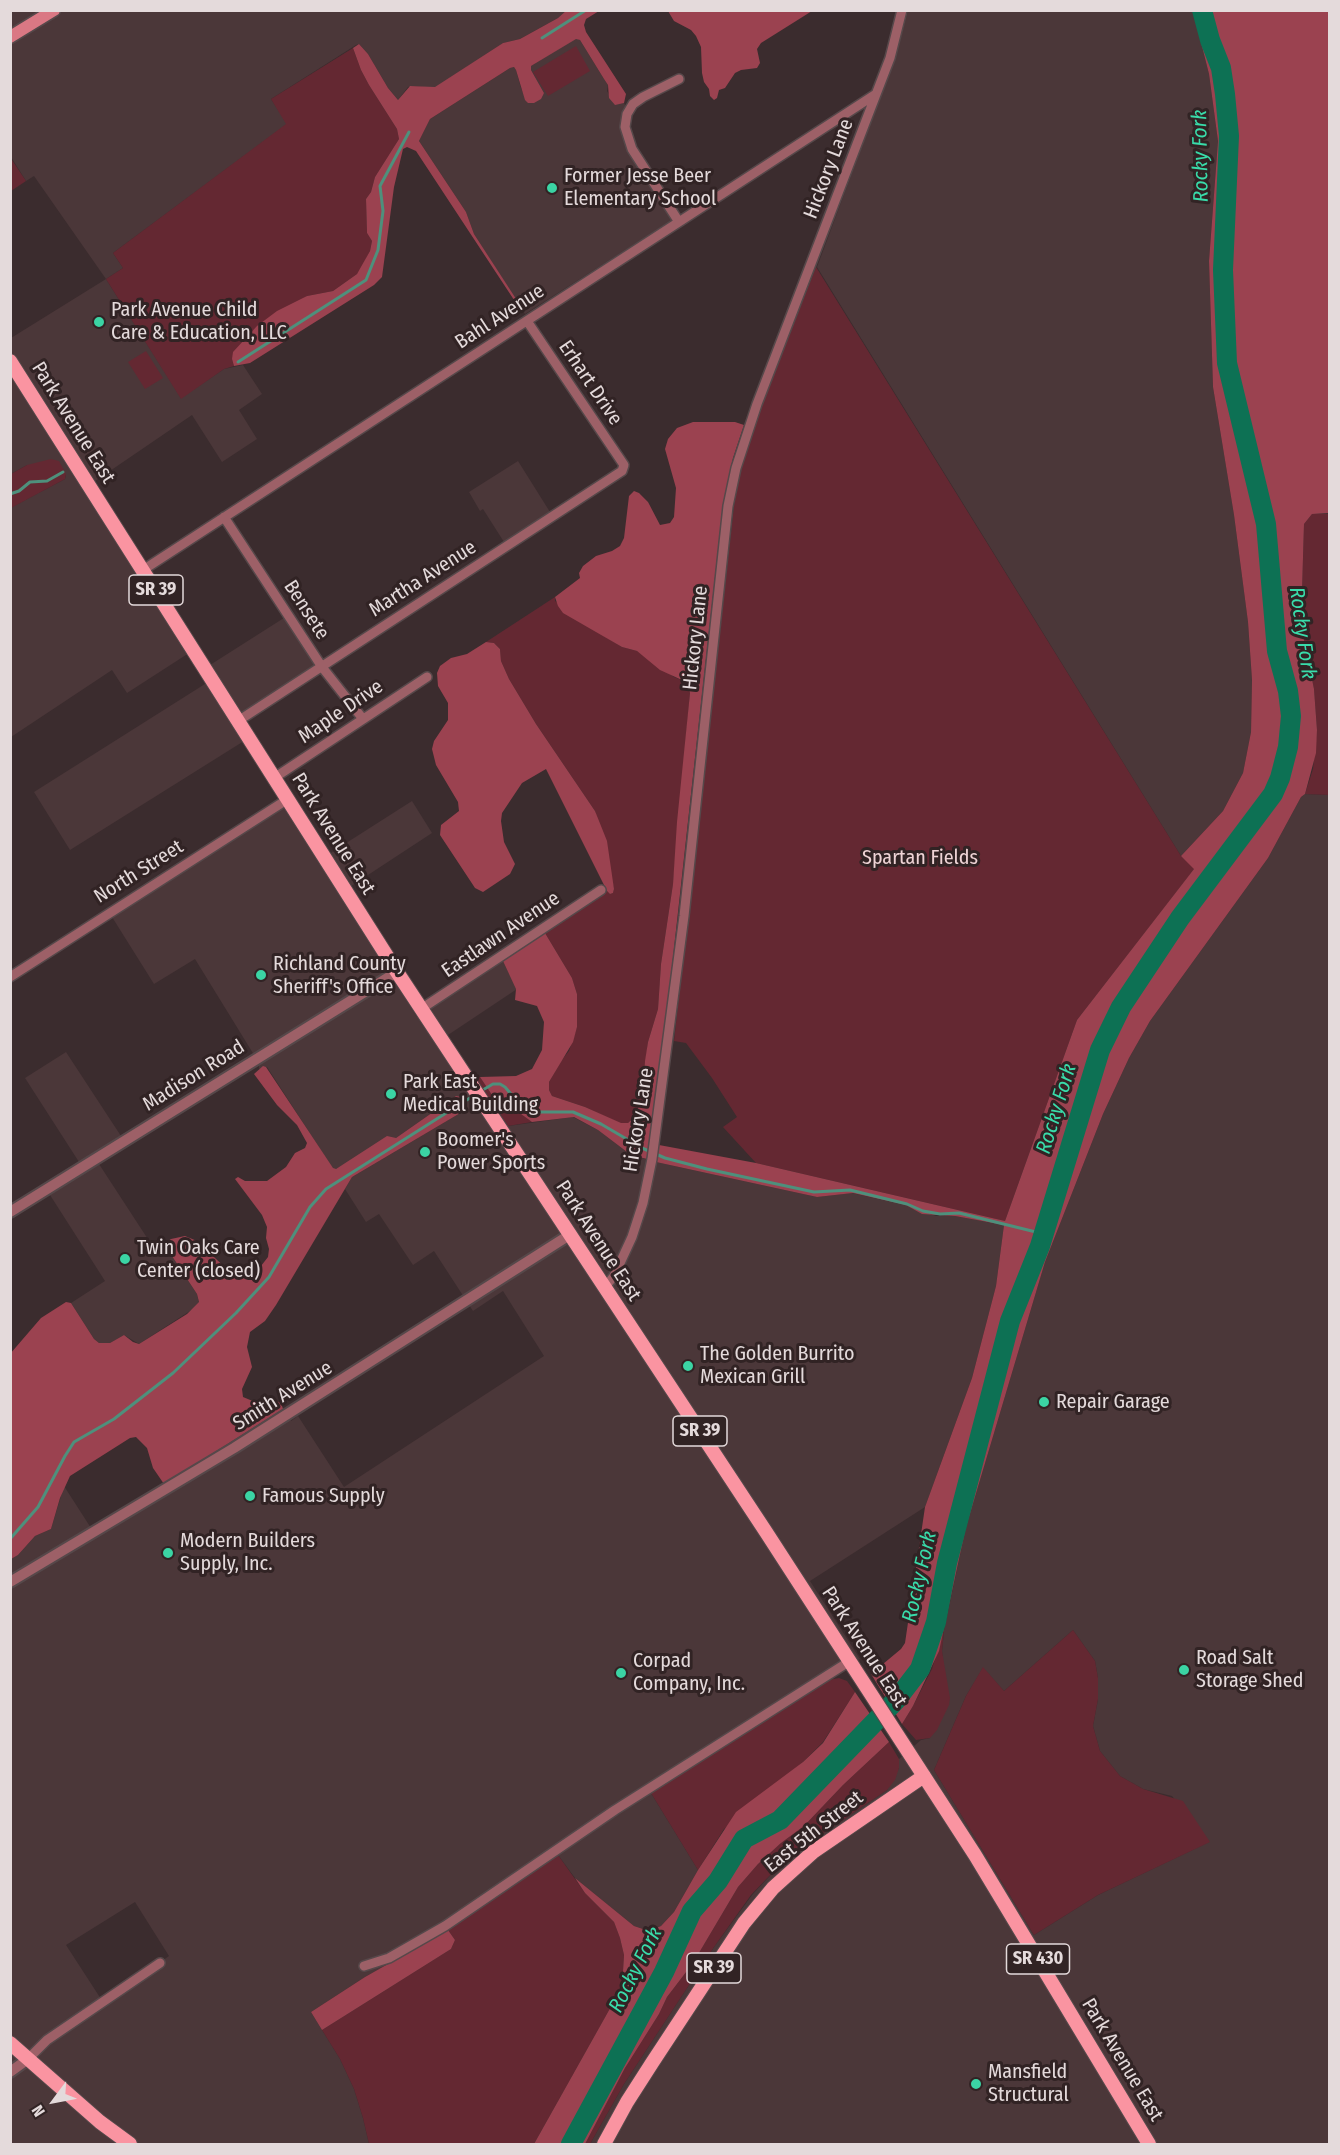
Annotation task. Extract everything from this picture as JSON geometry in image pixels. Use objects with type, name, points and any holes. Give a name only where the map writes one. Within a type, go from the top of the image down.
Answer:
[{"type":"main road","points":[[10,37],[54,10]]},
{"type":"main road","name":"Park Avenue East","points":[[10,361],[421,1010],[571,1234],[924,1776],[1032,1948],[1149,2145]]},
{"type":"main road","name":"East 5th Street","points":[[604,2145],[647,2070],[744,1923],[773,1888],[813,1852],[924,1776]]},
{"type":"main road","points":[[10,2043],[100,2122],[130,2145]]},
{"type":"street","name":"Hickory Lane","points":[[605,1287],[614,1276],[632,1237],[643,1203],[655,1144],[684,916],[728,506],[743,444],[757,404],[876,94],[894,45],[902,10]]},
{"type":"street","points":[[679,79],[633,104],[627,114],[625,127],[632,149],[679,222]]},
{"type":"street","name":"Bahl Avenue","points":[[143,570],[876,94]]},
{"type":"street","name":"Erhart Drive","points":[[527,321],[624,465]]},
{"type":"street","name":"Martha Avenue","points":[[238,721],[622,471],[624,465]]},
{"type":"street","name":"Bensete","points":[[224,517],[322,667],[363,719]]},
{"type":"street","name":"Maple Drive","points":[[274,778],[427,677]]},
{"type":"street","name":"North Street","points":[[10,977],[288,799]]},
{"type":"street","name":"Eastlawn Avenue","points":[[421,1010],[601,890]]},
{"type":"street","name":"Madison Road","points":[[10,1212],[397,972]]},
{"type":"street","name":"Smith Avenue","points":[[10,1582],[234,1448],[571,1234]]},
{"type":"street","points":[[364,1966],[389,1958],[445,1926],[615,1810],[850,1661]]},
{"type":"street","points":[[10,2072],[28,2060],[47,2040],[160,1963]]},
{"type":"shaded area","points":[[567,10],[599,11],[586,19],[584,25],[586,32],[626,94],[624,103],[615,105],[609,98],[608,85],[580,40],[576,39],[531,66],[544,93],[541,99],[534,103],[528,103],[525,100],[516,70],[514,67],[510,68],[430,119],[419,141],[466,212],[474,234],[520,305],[518,306],[416,151],[407,147],[403,149],[394,187],[382,277],[374,285],[250,363],[234,366],[233,352],[257,326],[277,311],[307,296],[333,291],[357,274],[370,251],[372,241],[367,233],[366,199],[371,192],[375,177],[399,139],[397,129],[361,70],[353,48],[359,44],[368,54],[388,88],[398,100],[410,86],[435,87],[503,43],[520,39],[558,18]]},
{"type":"shaded area","points":[[11,11],[567,11],[520,39],[503,43],[435,88],[408,87],[398,100],[388,88],[368,54],[359,44],[356,45],[271,99],[287,124],[113,253],[123,268],[106,279],[34,176],[26,181],[11,157]]},
{"type":"shaded area","points":[[668,11],[812,11],[761,43],[757,49],[760,63],[757,68],[735,73],[725,88],[719,90],[714,100],[704,82],[701,47],[696,36],[691,30],[674,21]]},
{"type":"shaded area","points":[[908,11],[1193,11],[1209,74],[1218,141],[1209,261],[1213,387],[1234,515],[1248,622],[1252,680],[1251,732],[1243,773],[1223,811],[1181,856],[817,267],[895,58]]},
{"type":"shaded area","points":[[1193,11],[1329,11],[1330,513],[1312,514],[1304,524],[1301,625],[1314,689],[1316,753],[1305,794],[1301,797],[1268,858],[1150,1021],[1129,1058],[1103,1114],[1045,1262],[966,1527],[939,1651],[902,1724],[871,1674],[905,1643],[925,1507],[972,1378],[996,1286],[1004,1225],[955,1216],[922,1214],[906,1205],[853,1193],[817,1197],[656,1162],[659,1145],[756,1163],[1005,1221],[1077,1020],[1194,869],[1181,856],[1223,811],[1243,773],[1251,732],[1252,680],[1248,622],[1234,515],[1213,387],[1209,261],[1218,141],[1209,74]]},
{"type":"shaded area","name":"Former Jesse Beer Elementary School","points":[[576,38],[580,40],[608,85],[607,91],[615,104],[624,103],[627,108],[623,122],[674,219],[525,314],[474,234],[466,212],[419,141],[430,119],[510,68],[514,67],[516,70],[528,103],[544,93],[531,66]]},
{"type":"shaded area","points":[[106,279],[181,398],[224,369],[243,365],[262,394],[239,410],[257,439],[222,462],[192,415],[85,488],[189,653],[127,693],[112,670],[11,737],[10,508],[65,479],[66,475],[27,465],[11,474],[11,338]]},
{"type":"shaded area","points":[[693,422],[735,422],[744,425],[733,458],[723,504],[664,1039],[647,1159],[631,1155],[598,1130],[574,1117],[532,1122],[514,1109],[502,1095],[492,1095],[480,1077],[516,1076],[532,1069],[542,1050],[544,1022],[537,1006],[515,1000],[516,989],[503,961],[545,933],[572,978],[577,994],[577,1027],[573,1042],[549,1082],[552,1096],[621,1123],[628,1123],[634,1117],[643,1097],[645,1061],[658,1009],[661,964],[673,884],[690,693],[684,681],[660,670],[637,651],[622,647],[563,613],[555,597],[580,578],[579,573],[583,566],[596,556],[620,546],[624,538],[629,496],[634,491],[648,502],[660,525],[670,523],[674,517],[676,488],[665,449],[668,439],[677,428]]},
{"type":"shaded area","points":[[518,461],[550,512],[504,542],[483,509],[480,511],[469,492]]},
{"type":"shaded area","points":[[287,616],[318,664],[232,720],[244,741],[70,850],[34,792],[216,677],[210,665]]},
{"type":"shaded area","points":[[486,642],[494,643],[500,649],[501,661],[509,679],[536,724],[595,811],[607,841],[613,893],[610,894],[607,891],[546,769],[522,783],[502,813],[504,842],[515,864],[510,874],[483,892],[475,888],[440,835],[441,825],[459,811],[458,802],[436,765],[432,749],[434,741],[448,720],[448,703],[438,686],[437,673],[440,666],[451,658],[467,654]]},
{"type":"shaded area","points":[[1305,794],[1329,795],[1329,2144],[590,2144],[624,2084],[714,1947],[752,1895],[778,1867],[807,1844],[887,1790],[899,1768],[899,1759],[921,1740],[930,1738],[943,1664],[944,1630],[966,1527],[1045,1262],[1103,1114],[1129,1058],[1150,1021],[1268,858],[1301,797]],"holes":[[[1073,1630],[1095,1661],[1098,1699],[1093,1726],[1100,1751],[1120,1776],[1143,1789],[1172,1796],[1209,1842],[1098,1895],[1034,1935],[934,1770],[966,1696],[983,1668],[1004,1691]]]},
{"type":"shaded area","points":[[412,801],[432,833],[339,894],[417,1017],[503,961],[517,989],[448,1035],[508,1126],[573,1117],[598,1130],[631,1155],[656,1162],[817,1197],[852,1193],[906,1205],[936,1216],[955,1216],[1004,1225],[996,1286],[972,1378],[925,1507],[810,1581],[860,1659],[651,1793],[698,1870],[674,1912],[661,1926],[649,1931],[634,1926],[575,1878],[558,1855],[448,1930],[365,1977],[311,2012],[340,2059],[354,2089],[369,2144],[11,2144],[10,1559],[18,1555],[35,1536],[51,1529],[64,1486],[91,1528],[283,1409],[291,1421],[298,1416],[344,1487],[544,1356],[503,1291],[473,1311],[434,1251],[413,1265],[379,1214],[366,1222],[345,1189],[352,1177],[462,1112],[456,1096],[396,1138],[333,1169],[267,1067],[259,1069],[259,1063],[195,959],[154,984],[112,917],[284,807],[318,861]],"holes":[[[135,1902],[169,1956],[162,1961],[160,1958],[101,1999],[66,1945]]]},
{"type":"shaded area","points":[[66,1052],[121,1136],[79,1162],[25,1078]]},
{"type":"shaded area","points":[[263,1066],[266,1067],[333,1168],[336,1169],[387,1136],[396,1138],[456,1096],[462,1097],[466,1104],[462,1112],[352,1177],[276,1305],[265,1321],[250,1332],[247,1347],[252,1367],[242,1389],[243,1397],[255,1402],[270,1398],[281,1403],[283,1409],[164,1484],[153,1468],[147,1448],[136,1437],[130,1438],[70,1476],[60,1498],[51,1529],[35,1536],[18,1555],[11,1559],[10,1354],[41,1318],[66,1302],[71,1303],[94,1339],[99,1343],[110,1343],[124,1335],[139,1344],[187,1314],[199,1302],[197,1294],[164,1244],[171,1239],[185,1236],[197,1241],[232,1274],[241,1276],[261,1266],[268,1257],[267,1227],[262,1215],[235,1179],[238,1177],[245,1181],[267,1181],[286,1167],[295,1153],[305,1148],[307,1143],[297,1125],[277,1105],[254,1074]]},
{"type":"shaded area","points":[[99,1164],[155,1250],[164,1244],[197,1294],[199,1303],[139,1344],[124,1335],[110,1343],[99,1343],[94,1339],[71,1303],[105,1281],[50,1195]]},
{"type":"shaded area","points":[[855,1692],[889,1742],[804,1826],[758,1864],[738,1887],[693,1963],[667,1997],[625,2068],[585,2144],[534,2144],[622,1987],[624,1955],[614,1922],[585,1893],[575,1878],[634,1926],[649,1931],[661,1926],[674,1912],[736,1812],[803,1762],[823,1743]]},
{"type":"shaded area","points":[[448,1930],[455,1940],[451,1949],[322,2030],[311,2012],[365,1977]]},
{"type":"green space","points":[[576,46],[590,71],[548,96],[533,72]]},
{"type":"green space","points":[[353,48],[361,70],[397,129],[399,139],[375,177],[371,192],[366,199],[367,233],[372,241],[370,251],[357,274],[333,291],[307,296],[232,359],[234,366],[224,369],[181,399],[106,279],[123,268],[113,253],[286,124],[271,99]]},
{"type":"green space","points":[[10,157],[26,181],[11,191],[10,191]]},
{"type":"green space","name":"Spartan Fields","points":[[816,267],[1181,856],[1195,868],[1077,1020],[1005,1221],[756,1163],[723,1127],[737,1117],[712,1078],[686,1043],[674,1041],[734,506],[742,462]]},
{"type":"green space","points":[[146,351],[163,378],[145,389],[128,362]]},
{"type":"green space","points":[[51,459],[59,461],[66,474],[65,479],[11,508],[11,474],[27,465]]},
{"type":"green space","points":[[1312,514],[1329,514],[1329,795],[1305,794],[1313,769],[1317,730],[1314,689],[1301,625],[1304,524]]},
{"type":"green space","points":[[555,597],[555,601],[604,636],[622,647],[637,651],[674,677],[684,681],[690,693],[673,884],[661,964],[658,1009],[648,1042],[642,1097],[634,1117],[628,1123],[621,1124],[585,1107],[552,1096],[549,1090],[549,1082],[569,1051],[577,1027],[577,994],[572,978],[545,933],[607,891],[610,894],[613,893],[614,889],[595,811],[536,724],[509,679],[501,661],[500,649],[494,643],[486,642]]},
{"type":"green space","points":[[475,1077],[480,1077],[492,1095],[502,1095],[514,1109],[532,1122],[508,1126]]},
{"type":"green space","points":[[944,1630],[942,1651],[950,1698],[949,1705],[937,1730],[930,1738],[916,1740],[902,1724],[932,1669]]},
{"type":"green space","points":[[1073,1630],[1095,1661],[1098,1699],[1093,1726],[1100,1751],[1120,1776],[1143,1789],[1183,1801],[1210,1842],[1098,1895],[1034,1935],[934,1770],[966,1696],[983,1667],[1004,1691]]},
{"type":"green space","points":[[839,1678],[847,1681],[855,1692],[823,1742],[803,1762],[724,1829],[698,1870],[651,1793],[828,1680]]},
{"type":"green space","points":[[889,1742],[899,1759],[895,1780],[887,1790],[807,1844],[778,1867],[751,1895],[624,2084],[590,2144],[585,2144],[625,2068],[667,1997],[693,1963],[738,1887],[758,1864],[804,1826]]},
{"type":"green space","points":[[558,1855],[585,1893],[614,1922],[624,1955],[622,1987],[534,2144],[369,2144],[354,2089],[340,2059],[322,2030],[451,1949],[455,1940],[448,1930]]},
{"type":"waterway","points":[[542,38],[586,10]]},
{"type":"waterway","name":"Rocky Fork","points":[[571,2144],[664,1972],[692,1911],[718,1881],[744,1839],[780,1820],[897,1699],[920,1669],[936,1622],[947,1563],[1010,1321],[1040,1246],[1100,1050],[1121,1007],[1180,918],[1273,794],[1280,778],[1288,747],[1291,716],[1288,691],[1277,651],[1266,524],[1227,363],[1223,270],[1229,136],[1221,68],[1202,10]]},
{"type":"waterway","points":[[238,362],[366,280],[378,250],[383,211],[380,186],[409,132]]},
{"type":"waterway","points":[[10,494],[19,491],[30,482],[47,481],[63,472]]},
{"type":"waterway","points":[[481,1091],[493,1084],[500,1084],[521,1106],[531,1112],[573,1112],[665,1158],[707,1169],[814,1192],[850,1190],[907,1204],[923,1211],[940,1214],[959,1213],[1044,1234]]},
{"type":"waterway","points":[[10,1539],[38,1507],[74,1442],[114,1419],[173,1373],[236,1313],[269,1277],[310,1207],[326,1189],[473,1096]]},
{"type":"place","name":"Former Jesse Beer Elementary School","points":[[552,188]]},
{"type":"place","name":"Park Avenue Child Care & Education, LLC","points":[[99,322]]},
{"type":"place","name":"Richland County Sheriff's Office","points":[[261,975]]},
{"type":"place","name":"Park East Medical Building","points":[[391,1094]]},
{"type":"place","name":"Boomer's Power Sports","points":[[425,1152]]},
{"type":"place","name":"Twin Oaks Care Center (closed)","points":[[125,1259]]},
{"type":"place","name":"The Golden Burrito Mexican Grill","points":[[688,1366]]},
{"type":"place","name":"Repair Garage","points":[[1044,1402]]},
{"type":"place","name":"Famous Supply","points":[[250,1496]]},
{"type":"place","name":"Modern Builders Supply, Inc.","points":[[168,1553]]},
{"type":"place","name":"Road Salt Storage Shed","points":[[1184,1670]]},
{"type":"place","name":"Corpad Company, Inc.","points":[[621,1673]]},
{"type":"place","name":"Mansfield Structural","points":[[976,2084]]}]
